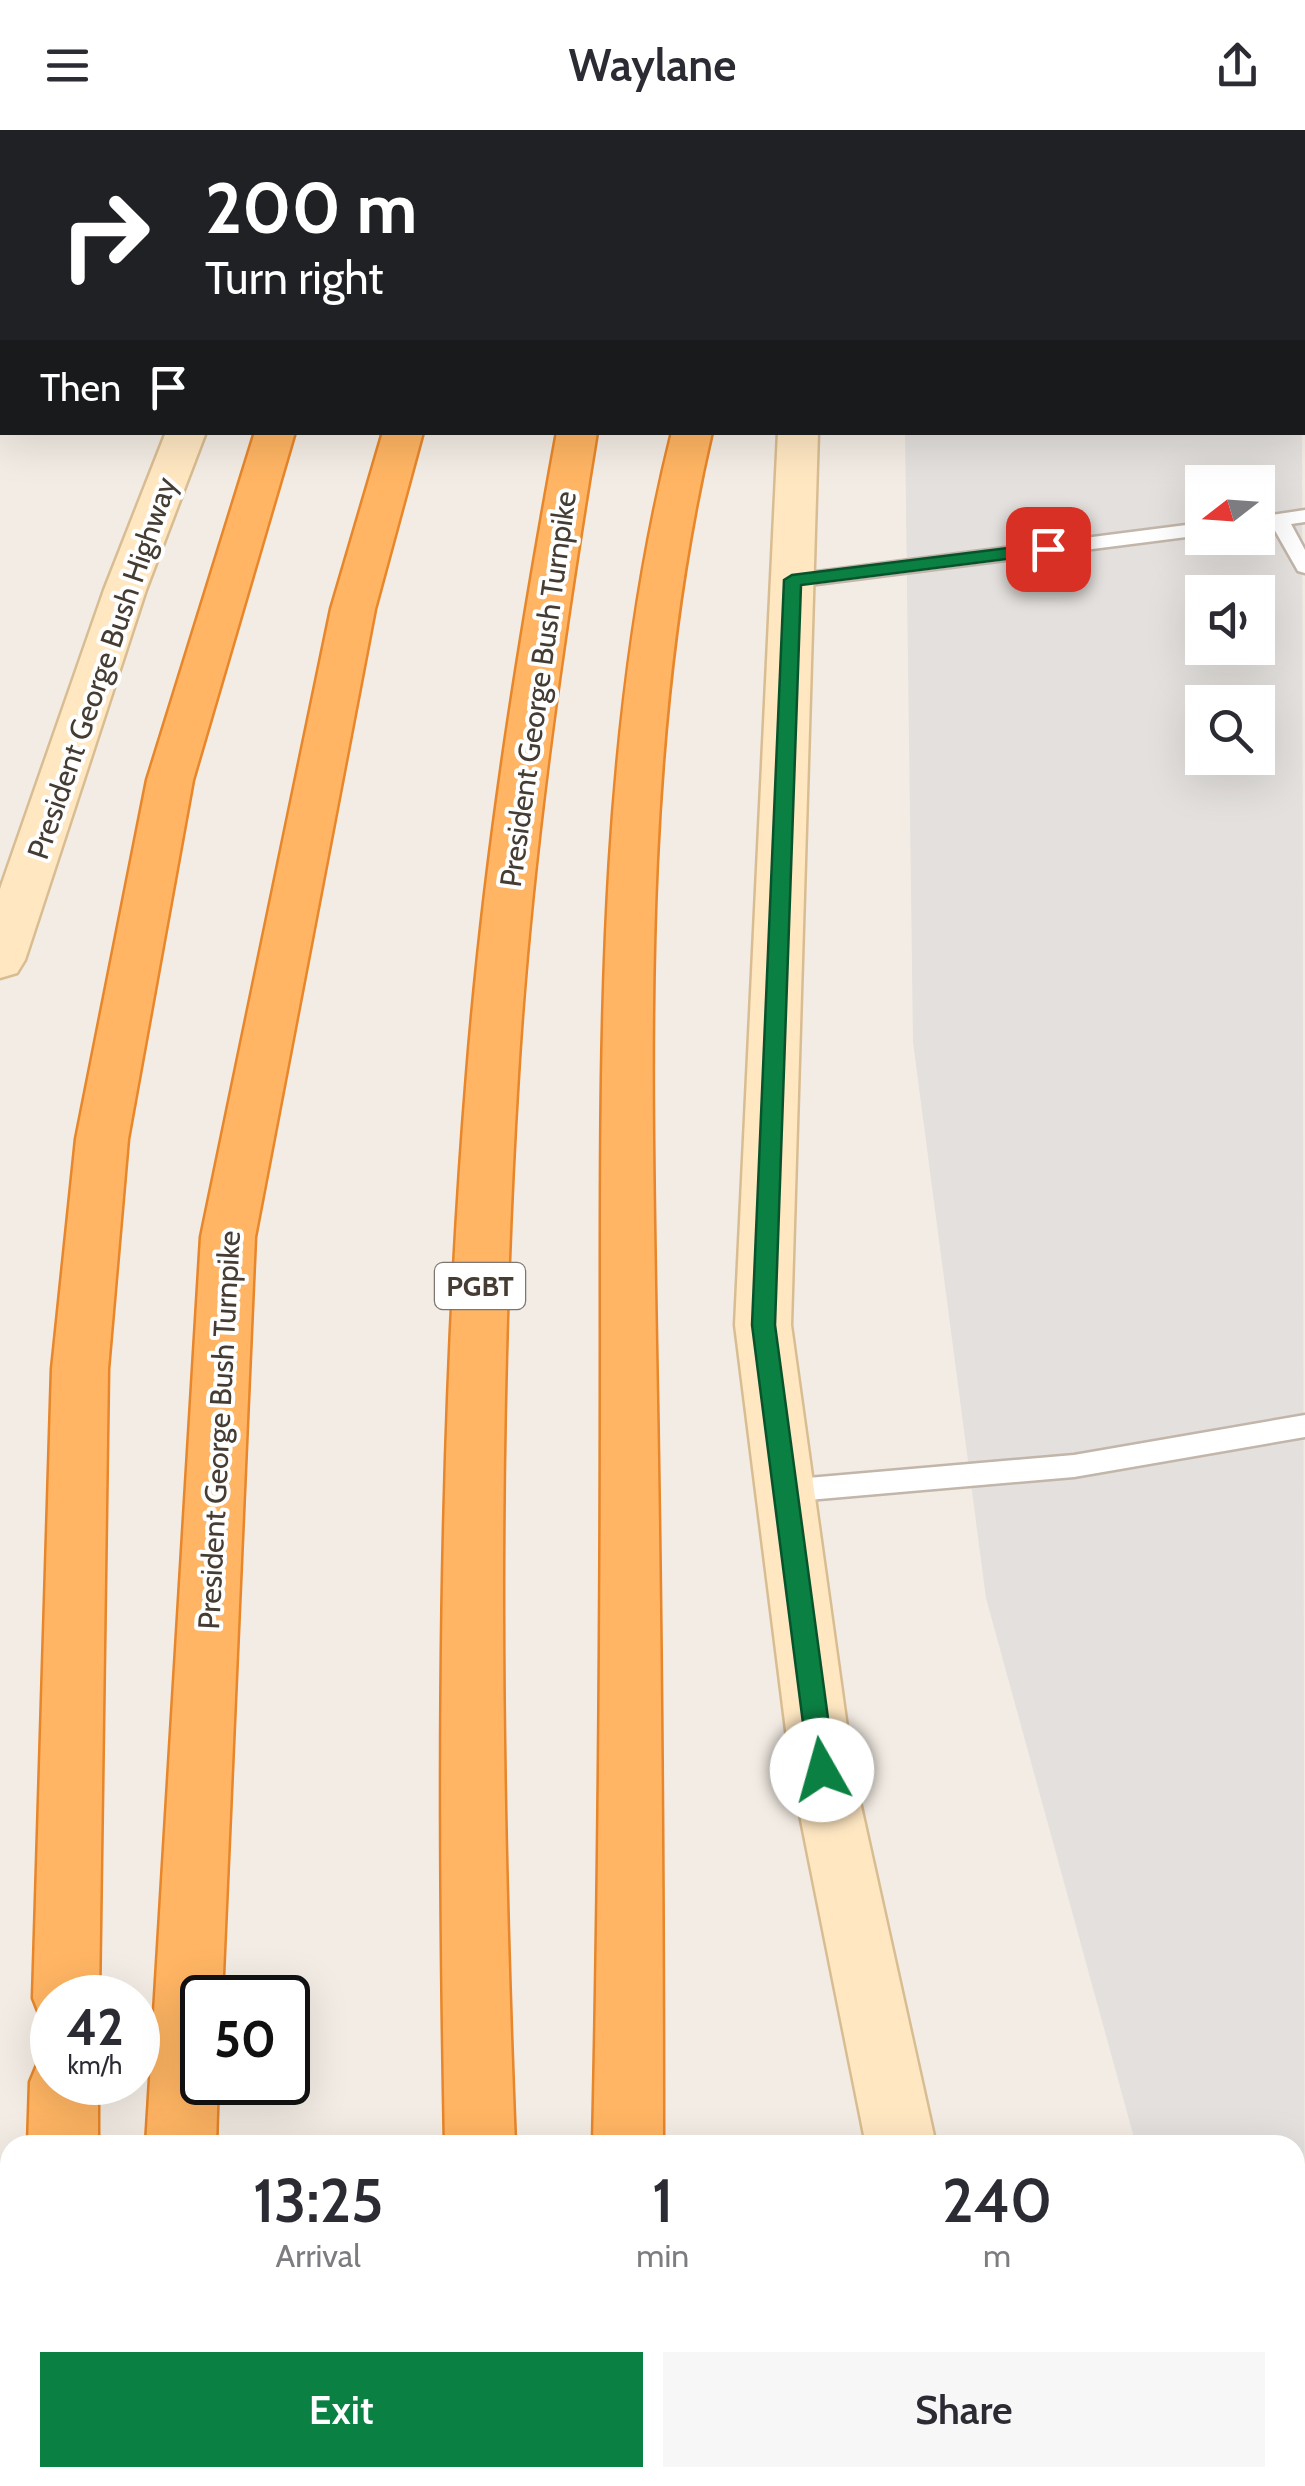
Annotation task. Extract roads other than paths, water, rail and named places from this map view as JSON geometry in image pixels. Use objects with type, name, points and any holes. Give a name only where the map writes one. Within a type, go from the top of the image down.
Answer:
[{"type":"highway","points":[[67,1975],[80,1369],[102,1138],[170,780],[274,435]]},
{"type":"highway","name":"President George Bush Turnpike","points":[[182,2135],[228,1237],[353,609],[402,435]]},
{"type":"highway","name":"President George Bush Turnpike","points":[[480,2135],[472,1595],[475,1414],[489,1114],[521,776],[543,616],[576,435]]},
{"type":"highway","points":[[628,2135],[632,1758],[626,1012],[631,896],[652,652],[666,540],[691,435]]},
{"type":"highway","points":[[63,2135],[64,2105]]},
{"type":"main road","name":"President George Bush Highway","points":[[0,960],[125,590],[185,435]]},
{"type":"main road","points":[[798,435],[763,1325],[822,1770],[900,2135]]},
{"type":"lane","points":[[1275,520],[1305,516]]},
{"type":"lane","points":[[1279,520],[1305,566]]},
{"type":"lane","points":[[792,580],[1185,532]]},
{"type":"lane","points":[[785,1491],[1074,1466],[1305,1426]]}]
